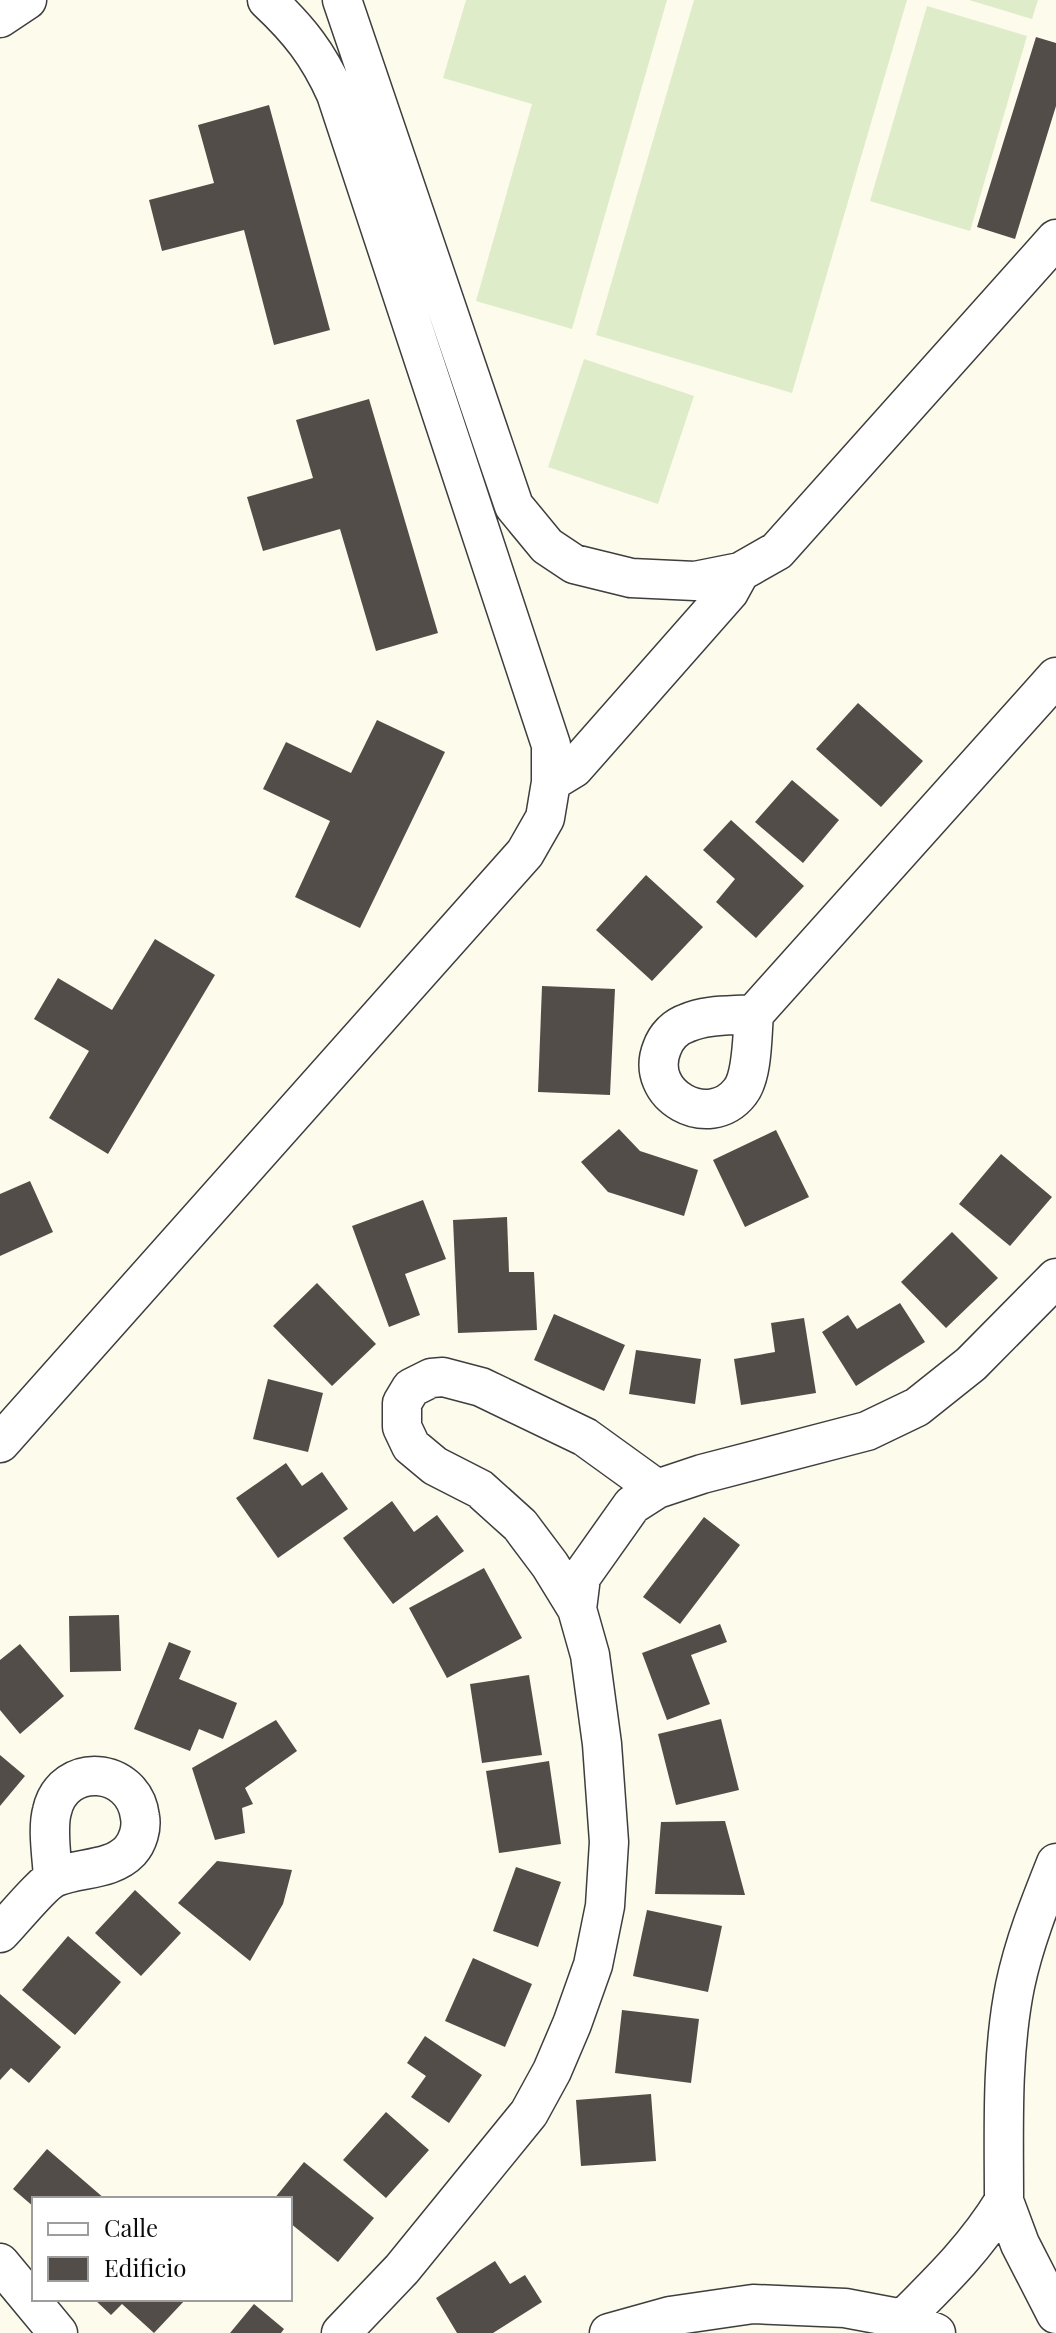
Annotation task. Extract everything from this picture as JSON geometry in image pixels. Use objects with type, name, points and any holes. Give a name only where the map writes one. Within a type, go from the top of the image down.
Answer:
[{"type":"street","points":[[0,18],[27,0]]},
{"type":"street","points":[[0,1443],[525,853],[545,818],[551,782],[551,745],[336,94],[324,67],[296,28],[267,0]]},
{"type":"street","points":[[342,0],[514,506],[547,546],[574,564],[631,578],[695,581],[740,572],[777,551],[1056,239]]},
{"type":"street","points":[[551,782],[574,768],[729,592],[740,572]]},
{"type":"street","points":[[754,1014],[1056,677]]},
{"type":"street","points":[[577,1609],[581,1577],[632,1505],[657,1489],[702,1474],[867,1431],[917,1407],[971,1364],[1056,1278]]},
{"type":"street","points":[[341,2333],[402,2269],[529,2113],[552,2071],[593,1965],[605,1906],[609,1842],[602,1744],[592,1669],[577,1609],[520,1525],[480,1489],[435,1466],[411,1446],[402,1427],[402,1403],[411,1388],[431,1378],[443,1377],[481,1387],[585,1437],[657,1489]]},
{"type":"street","points":[[1056,1863],[1031,1928],[1015,1985],[1007,2041],[1004,2129],[1004,2201],[1020,2244],[1056,2314]]},
{"type":"street","points":[[0,1933],[53,1878]]},
{"type":"street","points":[[609,2333],[670,2316],[753,2304],[845,2308],[920,2326],[955,2267],[986,2231],[1004,2201]]},
{"type":"street","points":[[0,2263],[58,2333]]},
{"type":"green space","points":[[466,0],[667,0],[572,329],[476,301],[532,104],[443,78]]},
{"type":"green space","points":[[694,0],[907,0],[792,393],[596,335]]},
{"type":"green space","points":[[969,0],[1038,0],[1032,19]]},
{"type":"green space","points":[[927,6],[1027,36],[970,231],[870,201]]},
{"type":"green space","points":[[584,359],[694,396],[658,504],[548,467]]},
{"type":"building","points":[[1036,37],[1056,43],[1056,106],[1015,239],[977,227]]},
{"type":"building","points":[[269,105],[330,330],[274,345],[244,230],[162,251],[149,200],[214,183],[198,125]]},
{"type":"building","points":[[369,399],[438,633],[376,651],[340,529],[263,551],[247,497],[313,478],[296,420]]},
{"type":"building","points":[[858,703],[923,761],[881,807],[816,749]]},
{"type":"building","points":[[377,720],[445,752],[360,928],[295,897],[330,821],[263,789],[286,742],[351,773]]},
{"type":"building","points":[[792,780],[839,820],[803,863],[755,822]]},
{"type":"building","points":[[731,820],[804,886],[756,938],[716,902],[735,879],[703,850]]},
{"type":"building","points":[[646,875],[703,927],[652,981],[596,930]]},
{"type":"building","points":[[155,939],[215,975],[108,1154],[49,1118],[89,1051],[34,1019],[58,978],[112,1010]]},
{"type":"building","points":[[542,986],[615,989],[610,1095],[538,1092]]},
{"type":"building","points":[[619,1129],[640,1151],[698,1170],[684,1216],[608,1192],[581,1162]]},
{"type":"building","points":[[776,1130],[809,1197],[745,1227],[713,1160]]},
{"type":"building","points":[[1001,1154],[1052,1197],[1010,1246],[959,1204]]},
{"type":"building","points":[[30,1181],[53,1232],[0,1256],[0,1194]]},
{"type":"building","points":[[423,1200],[446,1259],[405,1274],[420,1315],[389,1327],[352,1226]]},
{"type":"building","points":[[507,1217],[509,1272],[534,1272],[537,1330],[458,1333],[453,1220]]},
{"type":"building","points":[[952,1232],[998,1278],[946,1328],[901,1282]]},
{"type":"building","points":[[317,1283],[376,1344],[332,1386],[273,1326]]},
{"type":"building","points":[[900,1303],[925,1342],[856,1386],[822,1332],[848,1315],[857,1329]]},
{"type":"building","points":[[554,1314],[625,1345],[604,1391],[534,1360]]},
{"type":"building","points":[[804,1318],[816,1393],[741,1405],[734,1359],[775,1352],[771,1323]]},
{"type":"building","points":[[636,1350],[701,1359],[695,1404],[629,1394]]},
{"type":"building","points":[[268,1379],[323,1393],[308,1452],[253,1439]]},
{"type":"building","points":[[286,1463],[302,1486],[322,1472],[348,1509],[278,1558],[236,1498]]},
{"type":"building","points":[[392,1501],[414,1532],[437,1515],[464,1551],[393,1604],[343,1538]]},
{"type":"building","points":[[704,1517],[740,1545],[680,1624],[643,1597]]},
{"type":"building","points":[[484,1568],[522,1638],[447,1678],[409,1608]]},
{"type":"building","points":[[119,1615],[121,1671],[70,1672],[69,1616]]},
{"type":"building","points":[[720,1624],[727,1642],[691,1655],[710,1704],[667,1720],[642,1653]]},
{"type":"building","points":[[169,1642],[191,1651],[179,1679],[237,1703],[223,1739],[199,1729],[190,1751],[134,1729]]},
{"type":"building","points":[[20,1644],[64,1696],[20,1734],[0,1710],[0,1660]]},
{"type":"building","points":[[529,1675],[542,1755],[482,1763],[470,1684]]},
{"type":"building","points":[[721,1719],[739,1790],[676,1805],[658,1734]]},
{"type":"building","points":[[276,1720],[297,1751],[245,1788],[253,1804],[242,1808],[245,1833],[215,1840],[192,1768]]},
{"type":"building","points":[[0,1755],[25,1776],[0,1806]]},
{"type":"building","points":[[549,1761],[561,1844],[499,1853],[486,1771]]},
{"type":"building","points":[[725,1821],[745,1895],[655,1894],[661,1822]]},
{"type":"building","points":[[217,1861],[292,1870],[283,1904],[250,1961],[178,1903]]},
{"type":"building","points":[[516,1867],[561,1882],[538,1947],[493,1931]]},
{"type":"building","points":[[135,1890],[181,1933],[141,1976],[95,1933]]},
{"type":"building","points":[[647,1910],[722,1926],[708,1992],[633,1976]]},
{"type":"building","points":[[68,1936],[121,1982],[75,2035],[22,1990]]},
{"type":"building","points":[[473,1958],[532,1984],[505,2047],[445,2021]]},
{"type":"building","points":[[0,1994],[61,2047],[29,2083],[11,2068],[0,2080]]},
{"type":"building","points":[[622,2010],[699,2019],[691,2083],[615,2073]]},
{"type":"building","points":[[425,2036],[482,2075],[449,2123],[411,2097],[426,2076],[407,2063]]},
{"type":"building","points":[[651,2094],[656,2161],[581,2166],[576,2100]]},
{"type":"building","points":[[386,2112],[429,2150],[386,2198],[343,2160]]},
{"type":"building","points":[[47,2149],[103,2197],[32,2197],[32,2205],[13,2189]]},
{"type":"building","points":[[304,2162],[374,2218],[338,2262],[292,2225],[292,2197],[276,2197]]},
{"type":"building","points":[[495,2261],[510,2284],[525,2275],[542,2302],[493,2333],[457,2333],[436,2298]]},
{"type":"building","points":[[96,2301],[184,2301],[154,2333],[122,2304],[111,2315]]},
{"type":"building","points":[[254,2304],[284,2329],[281,2333],[230,2333]]}]
